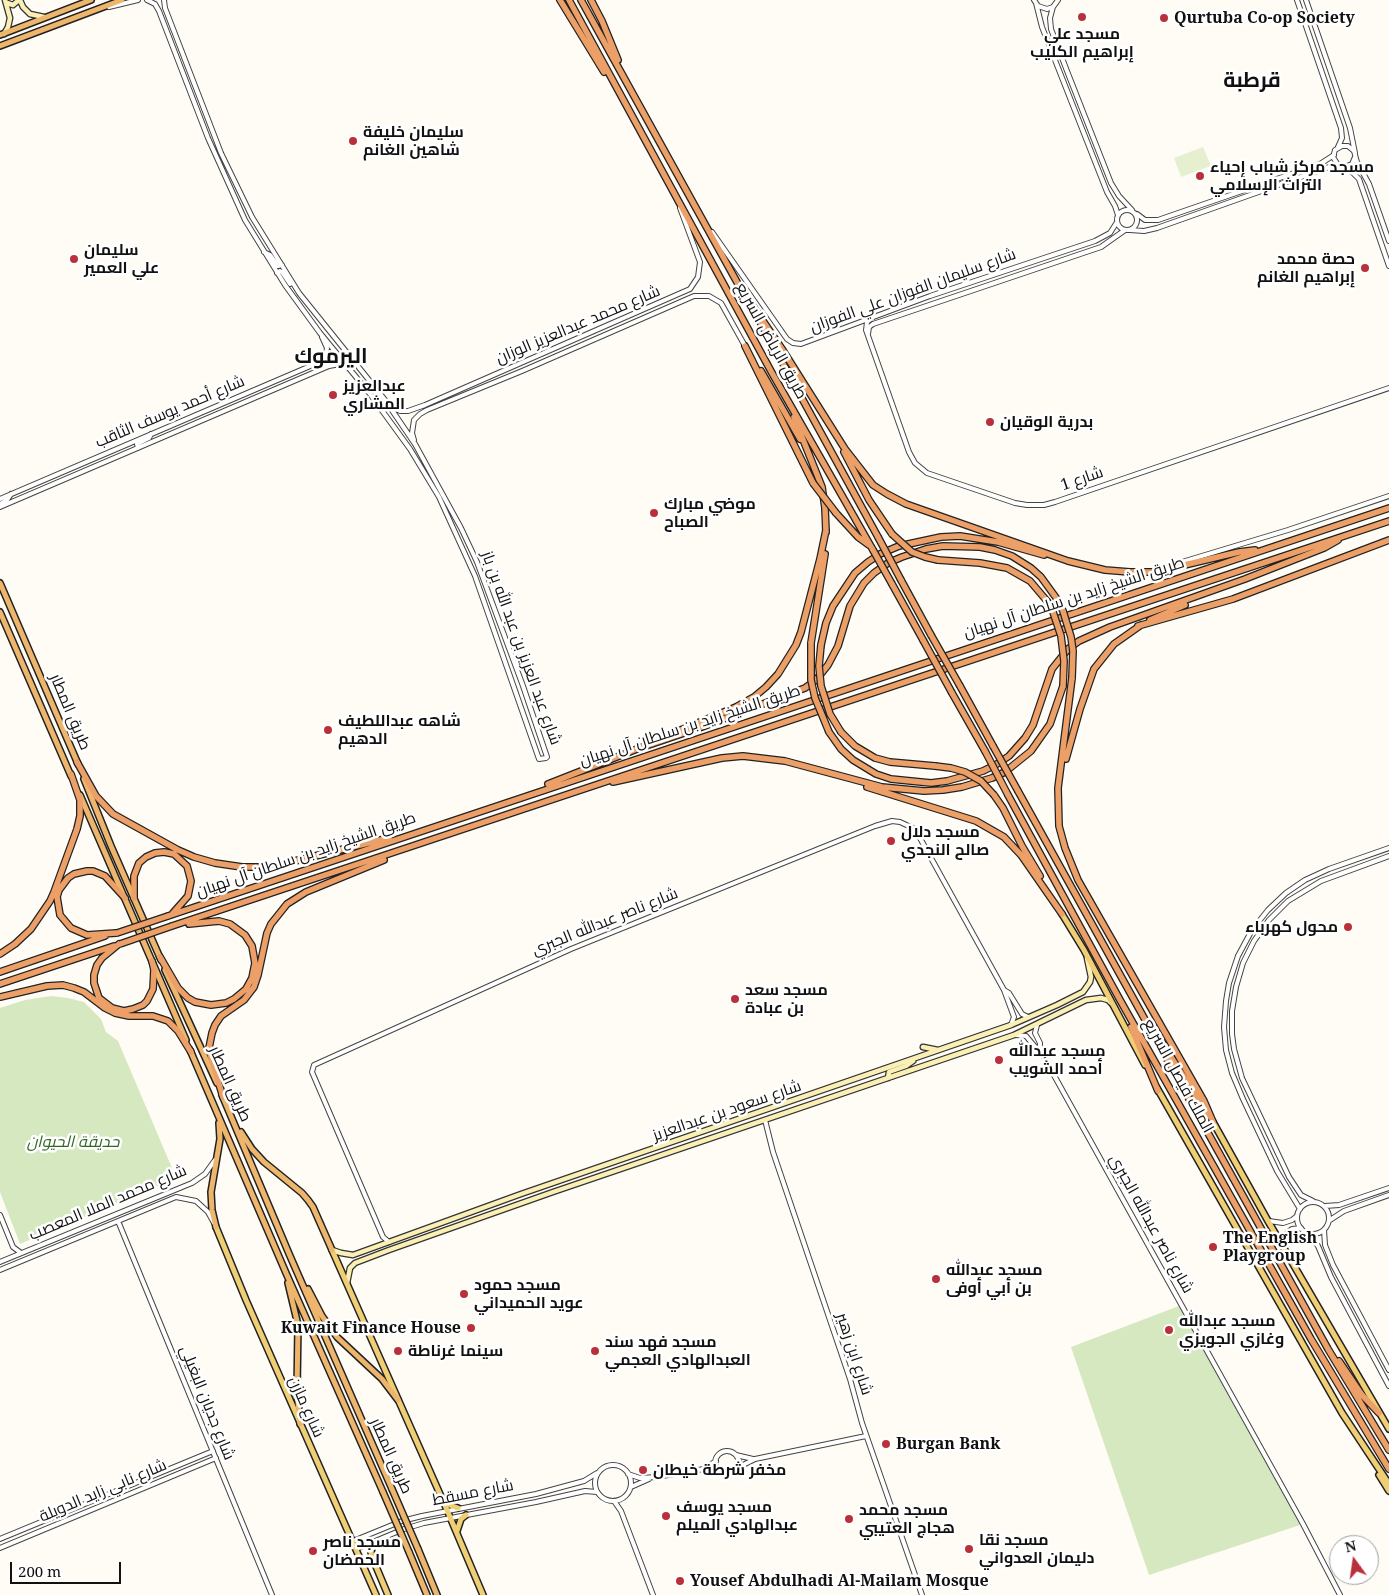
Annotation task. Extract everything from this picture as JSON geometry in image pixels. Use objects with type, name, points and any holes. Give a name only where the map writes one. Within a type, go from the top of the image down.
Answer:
[{"type":"highway","points":[[1,35],[91,0]]},
{"type":"highway","points":[[0,46],[122,0]]},
{"type":"highway","points":[[560,0],[593,56],[625,103]]},
{"type":"highway","name":"طريق الرياض السريع","points":[[569,0],[772,373],[952,693]]},
{"type":"highway","name":"طريق الرياض السريع","points":[[581,0],[960,686]]},
{"type":"highway","points":[[591,0],[602,21],[626,80]]},
{"type":"highway","points":[[742,290],[826,419],[873,485],[906,504],[1068,561]]},
{"type":"highway","points":[[745,346],[813,462]]},
{"type":"highway","points":[[745,346],[813,482],[858,537],[872,548]]},
{"type":"highway","points":[[772,373],[790,408],[813,462],[822,487],[825,508],[825,553],[811,643],[810,662],[813,689],[821,715],[829,732],[841,749],[853,760],[876,774],[891,779],[939,782],[964,777],[997,764],[1009,756],[1025,738],[1033,725],[1052,669],[1068,649],[1090,635],[1197,597],[1324,548],[1343,536]]},
{"type":"highway","points":[[585,788],[722,758],[743,756],[785,761],[882,787],[924,791],[943,790],[976,783],[1005,772],[1031,751],[1050,724],[1063,686],[1063,648],[1058,624],[1047,601],[1030,581],[1007,568],[980,563],[938,560],[912,552],[892,534],[869,500],[826,419]]},
{"type":"highway","name":"طريق الشيخ زايد بن سلطان آل نهيان","points":[[1,971],[1389,508]]},
{"type":"highway","name":"طريق الشيخ زايد بن سلطان آل نهيان","points":[[0,984],[1389,521]]},
{"type":"highway","points":[[640,748],[736,707],[760,692],[778,674],[787,662],[801,632],[826,530]]},
{"type":"highway","points":[[1062,914],[1002,808],[981,781],[965,772],[951,768],[896,763],[875,758],[855,746],[841,732],[826,705],[821,686],[819,666],[826,623],[833,606],[856,573],[880,554],[899,546],[940,537],[960,536],[998,542],[1068,561],[1115,571],[1155,572],[1239,552],[1265,549]]},
{"type":"highway","points":[[1138,626],[1233,599],[1389,540]]},
{"type":"highway","points":[[526,795],[570,774],[805,688],[816,680],[828,665],[838,646],[850,606],[864,583],[888,563],[926,549],[943,546],[980,547],[1012,556],[1041,577],[1057,599],[1068,624],[1071,637],[1074,664],[1058,788],[1059,826],[1070,864],[1204,1101],[1213,1122]]},
{"type":"highway","name":"طريق المطار","points":[[0,583],[78,762],[111,846],[182,1009],[223,1097],[437,1595]]},
{"type":"highway","points":[[1058,788],[1080,708],[1094,669],[1103,655],[1138,626],[1183,606],[1197,597]]},
{"type":"highway","name":"طريق المطار","points":[[0,612],[427,1595]]},
{"type":"highway","name":"الملك فيصل السريع","points":[[960,686],[1328,1349],[1389,1450]]},
{"type":"highway","name":"الملك فيصل السريع","points":[[952,693],[1120,1000],[1311,1340],[1389,1469]]},
{"type":"highway","points":[[785,761],[976,821],[990,828],[1004,837],[1021,855],[1062,914]]},
{"type":"highway","points":[[78,762],[96,796],[113,814],[188,854],[226,865],[270,867],[430,828]]},
{"type":"highway","points":[[0,954],[15,944],[31,928],[54,892],[80,816],[80,800],[71,774]]},
{"type":"highway","points":[[223,1097],[211,1058],[212,1033],[222,1016],[244,1000],[254,987],[267,933],[282,910],[306,892],[432,840]]},
{"type":"highway","points":[[134,898],[134,876],[139,863],[155,853],[174,854],[187,866],[191,881],[188,896],[170,915]]},
{"type":"highway","points":[[116,933],[87,934],[71,928],[60,915],[57,897],[63,883],[68,878],[87,871],[105,876],[125,898]]},
{"type":"highway","points":[[160,957],[178,988],[188,998],[203,1004],[226,1003],[241,994],[249,984],[255,963],[254,957],[252,946],[240,930],[230,924],[219,921],[173,926]]},
{"type":"highway","points":[[119,944],[102,958],[97,965],[94,975],[94,983],[99,998],[112,1008],[124,1011],[133,1009],[147,1001],[153,989],[154,970],[152,961]]},
{"type":"highway","points":[[0,997],[47,986],[63,985],[74,988],[84,992],[104,1008],[115,1013],[128,1016],[153,1016],[168,1021],[178,1031],[191,1052]]},
{"type":"highway","points":[[1120,1000],[1158,1091]]},
{"type":"highway","points":[[1143,1016],[1213,1122]]},
{"type":"highway","points":[[214,1106],[220,1131],[218,1156],[211,1192],[212,1210],[216,1227]]},
{"type":"highway","points":[[233,1121],[252,1149],[264,1162],[308,1200],[332,1250]]},
{"type":"highway","points":[[290,1256],[322,1316],[333,1332],[388,1385],[398,1400]]},
{"type":"highway","points":[[286,1273],[298,1325],[297,1390],[300,1424]]},
{"type":"highway","points":[[1328,1349],[1338,1359],[1366,1401],[1379,1413]]},
{"type":"main road","points":[[6,1],[13,5],[19,0],[30,14],[46,17]]},
{"type":"main road","points":[[1,35],[7,30],[10,20],[6,1]]},
{"type":"main road","name":"الملك فيصل السريع","points":[[1062,914],[1084,950],[1158,1091],[1332,1398],[1389,1484]]},
{"type":"main road","name":"شارع سعود بن عبدالعزيز","points":[[353,1255],[383,1241],[389,1242],[1011,1026],[1083,992],[1091,977],[1084,950]]},
{"type":"main road","name":"شارع سعود بن عبدالعزيز","points":[[355,1263],[577,1184],[1014,1034],[1095,998],[1108,1000],[1113,1005]]},
{"type":"main road","points":[[1057,1005],[1062,1009],[1061,1014]]},
{"type":"main road","points":[[923,1047],[942,1050]]},
{"type":"main road","points":[[888,1078],[889,1072],[906,1066],[914,1060]]},
{"type":"main road","points":[[878,1072],[882,1075],[881,1080]]},
{"type":"main road","name":"الملك فيصل السريع","points":[[1213,1122],[1389,1429]]},
{"type":"main road","points":[[585,1173],[584,1177],[587,1181]]},
{"type":"main road","points":[[577,1176],[580,1180],[577,1184]]},
{"type":"main road","points":[[434,1226],[433,1230],[436,1233]]},
{"type":"main road","name":"شارع مازن","points":[[216,1227],[300,1424],[376,1595]]},
{"type":"main road","points":[[424,1229],[428,1232],[426,1237]]},
{"type":"main road","points":[[332,1250],[353,1255],[352,1259],[355,1263],[350,1268],[347,1283]]},
{"type":"main road","points":[[332,1250],[483,1595]]},
{"type":"main road","points":[[1372,1459],[1389,1491]]},
{"type":"main road","points":[[443,1502],[458,1508]]},
{"type":"main road","points":[[457,1532],[461,1520],[466,1515]]},
{"type":"main road","points":[[374,1542],[371,1552],[372,1558],[388,1595]]},
{"type":"street","points":[[102,8],[138,0]]},
{"type":"street","name":"شارع عبد العزيز بن عبد الله بن باز","points":[[147,0],[153,2],[158,9],[208,138],[245,220],[264,252],[320,333],[350,367],[410,449],[434,488],[475,576],[539,759],[547,757],[477,562],[461,528],[415,444],[385,400],[335,340],[294,286],[252,217],[221,153],[164,0]]},
{"type":"street","points":[[1058,0],[1053,7],[1050,18],[1051,29],[1113,187],[1123,201],[1145,220],[1158,220],[1323,163],[1334,155],[1342,138],[1341,128],[1297,0]]},
{"type":"street","points":[[1035,2],[1042,27],[1107,192],[1115,206],[1118,215],[1117,222],[1120,228],[1144,231],[1329,167],[1350,166],[1355,155],[1350,128],[1306,0]]},
{"type":"street","points":[[1035,2],[1044,9],[1053,7]]},
{"type":"street","points":[[208,138],[211,140],[216,152],[221,153]]},
{"type":"street","points":[[1337,149],[1346,146],[1352,148],[1367,179],[1389,241]]},
{"type":"street","points":[[1334,155],[1335,162],[1352,172],[1359,179],[1389,266]]},
{"type":"street","points":[[217,158],[220,158],[232,177]]},
{"type":"street","points":[[1302,170],[1304,177]]},
{"type":"street","name":"شارع محمد عبدالعزيز الوزان","points":[[385,400],[400,411],[408,411],[425,405],[690,289],[698,277],[700,262],[684,221],[677,196]]},
{"type":"street","points":[[1118,215],[1124,210],[1132,210]]},
{"type":"street","points":[[1128,230],[1137,224],[1136,214]]},
{"type":"street","name":"شارع سليمان الفوزان علي الفوزان","points":[[706,224],[784,335],[793,343],[801,344],[876,315],[1100,240],[1110,233],[1117,222]]},
{"type":"street","name":"شارع سليمان الفوزان علي الفوزان","points":[[880,321],[1101,247],[1128,230]]},
{"type":"street","points":[[264,252],[270,255],[278,266],[282,265]]},
{"type":"street","points":[[278,273],[282,272],[294,286]]},
{"type":"street","points":[[978,280],[977,285],[981,288]]},
{"type":"street","points":[[968,284],[971,287],[970,291]]},
{"type":"street","points":[[684,292],[687,299]]},
{"type":"street","name":"شارع محمد عبدالعزيز الوزان","points":[[427,410],[517,374],[687,299],[702,295],[716,299],[726,310],[745,346]]},
{"type":"street","points":[[876,315],[880,321],[871,325],[868,334],[867,322],[876,315]]},
{"type":"street","points":[[303,377],[316,370],[317,365],[314,364],[323,359],[326,354],[327,348],[320,333]]},
{"type":"street","name":"شارع 1","points":[[868,334],[909,452],[918,467],[927,473],[1015,503],[1027,505],[1055,502],[1389,388]]},
{"type":"street","points":[[517,374],[516,368],[529,363],[532,359]]},
{"type":"street","name":"شارع أحمد يوسف الثاقب","points":[[0,499],[314,364]]},
{"type":"street","name":"شارع أحمد يوسف الثاقب","points":[[0,505],[303,377],[336,364],[350,367]]},
{"type":"street","points":[[492,384],[494,381],[508,376],[507,370]]},
{"type":"street","points":[[415,444],[412,433],[414,420],[427,410],[425,405]]},
{"type":"street","points":[[138,448],[137,444],[149,438],[151,434]]},
{"type":"street","points":[[0,505],[12,494]]},
{"type":"street","points":[[1155,572],[1389,496]]},
{"type":"street","points":[[446,512],[458,529],[461,528]]},
{"type":"street","points":[[458,538],[462,536],[470,546]]},
{"type":"street","name":"شارع ناصر عبدالله الجبري","points":[[383,1241],[312,1072],[314,1064],[571,949],[875,826],[892,821],[915,828],[1004,990],[1014,1017],[1011,1026]]},
{"type":"street","points":[[1300,1208],[1277,1171],[1240,1094],[1230,1064],[1224,1027],[1229,983],[1238,956],[1252,930],[1268,910],[1286,893],[1305,880],[1329,869],[1389,848]]},
{"type":"street","points":[[1389,856],[1321,881],[1288,901],[1254,941],[1243,963],[1232,1010],[1232,1034],[1235,1054],[1242,1078],[1289,1177],[1301,1195],[1325,1206],[1339,1205],[1389,1188]]},
{"type":"street","name":"شارع ناصر عبدالله الجبري","points":[[1004,990],[1009,993],[1022,1014],[1030,1017]]},
{"type":"street","name":"شارع ناصر عبدالله الجبري","points":[[1037,1025],[1035,1033],[1040,1044],[1040,1050]]},
{"type":"street","name":"شارع ناصر عبدالله الجبري","points":[[1014,1034],[1026,1036],[1040,1050],[1340,1595]]},
{"type":"street","name":"شارع ابن زهير","points":[[765,1120],[850,1379],[866,1436],[922,1595]]},
{"type":"street","name":"شارع محمد الملا المعصب","points":[[0,1262],[198,1180],[218,1156]]},
{"type":"street","points":[[176,1189],[179,1193],[176,1197]]},
{"type":"street","points":[[1309,1234],[1317,1234],[1324,1230],[1330,1220],[1344,1211],[1389,1195]]},
{"type":"street","name":"شارع محمد الملا المعصب","points":[[0,1270],[176,1197],[196,1201],[208,1212],[216,1227]]},
{"type":"street","points":[[1314,1201],[1304,1204],[1300,1208],[1297,1222],[1300,1228],[1309,1234],[1318,1246],[1327,1269],[1389,1386]]},
{"type":"street","points":[[1325,1206],[1330,1220]]},
{"type":"street","points":[[0,1216],[13,1247],[20,1253]]},
{"type":"street","points":[[1268,1220],[1277,1224],[1292,1220],[1297,1216]]},
{"type":"street","name":"شارع جديان البغيلي","points":[[118,1221],[272,1595]]},
{"type":"street","points":[[1283,1247],[1286,1234],[1292,1229],[1300,1228]]},
{"type":"street","points":[[75,1230],[74,1235],[77,1239]]},
{"type":"street","points":[[1324,1230],[1324,1240],[1330,1258],[1389,1371]]},
{"type":"street","points":[[64,1234],[68,1238],[67,1243]]},
{"type":"street","points":[[12,1257],[13,1247]]},
{"type":"street","points":[[1372,1353],[1378,1353],[1389,1371]]},
{"type":"street","points":[[653,1595],[621,1511],[614,1501],[597,1492],[594,1484],[597,1472],[604,1467],[614,1466],[640,1478],[704,1469],[729,1475],[755,1459],[866,1436]]},
{"type":"street","name":"شارع نابي زايد الدويلة","points":[[0,1539],[213,1451]]},
{"type":"street","points":[[719,1472],[716,1467],[716,1461],[719,1455],[725,1452],[755,1459]]},
{"type":"street","points":[[736,1455],[739,1460],[738,1468]]},
{"type":"street","name":"شارع نابي زايد الدويلة","points":[[0,1548],[216,1458]]},
{"type":"street","points":[[704,1469],[716,1461]]},
{"type":"street","points":[[180,1464],[183,1471]]},
{"type":"street","points":[[171,1468],[175,1470],[174,1476]]},
{"type":"street","name":"شارع مسقط","points":[[353,1541],[402,1522],[447,1510],[536,1494],[584,1481],[597,1472]]},
{"type":"street","points":[[628,1474],[631,1487]]},
{"type":"street","points":[[621,1511],[624,1498],[631,1487],[656,1477]]},
{"type":"street","name":"شارع مسقط","points":[[356,1549],[404,1529],[450,1518],[536,1502],[585,1490],[597,1492]]},
{"type":"street","points":[[536,1494],[534,1498],[536,1502]]},
{"type":"street","points":[[524,1496],[528,1500],[525,1504]]},
{"type":"street","points":[[614,1501],[624,1498]]},
{"type":"street","points":[[36,1525],[34,1531],[40,1532]]},
{"type":"street","points":[[24,1530],[30,1532],[28,1537]]},
{"type":"green space","points":[[1203,147],[1211,166],[1181,177],[1174,158]]},
{"type":"green space","name":"حديقة الحيوان","points":[[51,996],[84,1002],[101,1019],[106,1032],[118,1041],[172,1168],[163,1172],[167,1182],[20,1244],[0,1192],[0,1008],[25,1000]]},
{"type":"green space","points":[[1179,1306],[1191,1323],[1303,1524],[1149,1575],[1071,1347]]},
{"type":"place","name":"مسجد علي إبراهيم الكليب","points":[[1082,17]]},
{"type":"place","name":"Qurtuba Co-op Society","points":[[1164,18]]},
{"type":"place","name":"سليمان خليفة شاهين الغانم","points":[[353,141]]},
{"type":"place","name":"مسجد مركز شباب إحياء التراث الإسلامي","points":[[1200,176]]},
{"type":"place","name":"سليمان علي العمير","points":[[74,259]]},
{"type":"place","name":"حصة محمد إبراهيم الغانم","points":[[1365,268]]},
{"type":"place","name":"عبدالعزيز المشاري","points":[[333,395]]},
{"type":"place","name":"بدرية الوقيان","points":[[990,422]]},
{"type":"place","name":"موضي مبارك الصباح","points":[[654,513]]},
{"type":"place","name":"شاهه عبداللطيف الدهيم","points":[[328,730]]},
{"type":"place","name":"مسجد دلال صالح النجدي","points":[[891,841]]},
{"type":"place","name":"محول كهرباء","points":[[1348,927]]},
{"type":"place","name":"مسجد سعد بن عبادة","points":[[735,999]]},
{"type":"place","name":"مسجد عبدالله أحمد الشويب","points":[[999,1060]]},
{"type":"place","name":"The English Playgroup","points":[[1213,1247]]},
{"type":"place","name":"مسجد عبدالله بن أبي أوفى","points":[[936,1279]]},
{"type":"place","name":"مسجد حمود عويد الحميداني","points":[[464,1294]]},
{"type":"place","name":"Kuwait Finance House","points":[[471,1328]]},
{"type":"place","name":"مسجد عبدالله وغازي الجويزي","points":[[1169,1330]]},
{"type":"place","name":"سينما غرناطة","points":[[398,1351]]},
{"type":"place","name":"مسجد فهد سند العبدالهادي العجمي","points":[[595,1351]]},
{"type":"place","name":"Burgan Bank","points":[[886,1444]]},
{"type":"place","name":"مخفر شرطة خيطان","points":[[643,1470]]},
{"type":"place","name":"مسجد يوسف عبدالهادي الميلم","points":[[666,1516]]},
{"type":"place","name":"مسجد محمد هجاج العتيبي","points":[[849,1519]]},
{"type":"place","name":"مسجد نقا دليمان العدواني","points":[[969,1549]]},
{"type":"place","name":"مسجد ناصر الحمضان","points":[[313,1551]]},
{"type":"place","name":"Yousef Abdulhadi Al-Mailam Mosque","points":[[680,1581]]},
{"type":"district","name":"قرطبة","points":[[1252,81]]},
{"type":"district","name":"اليرموك","points":[[331,357]]}]
